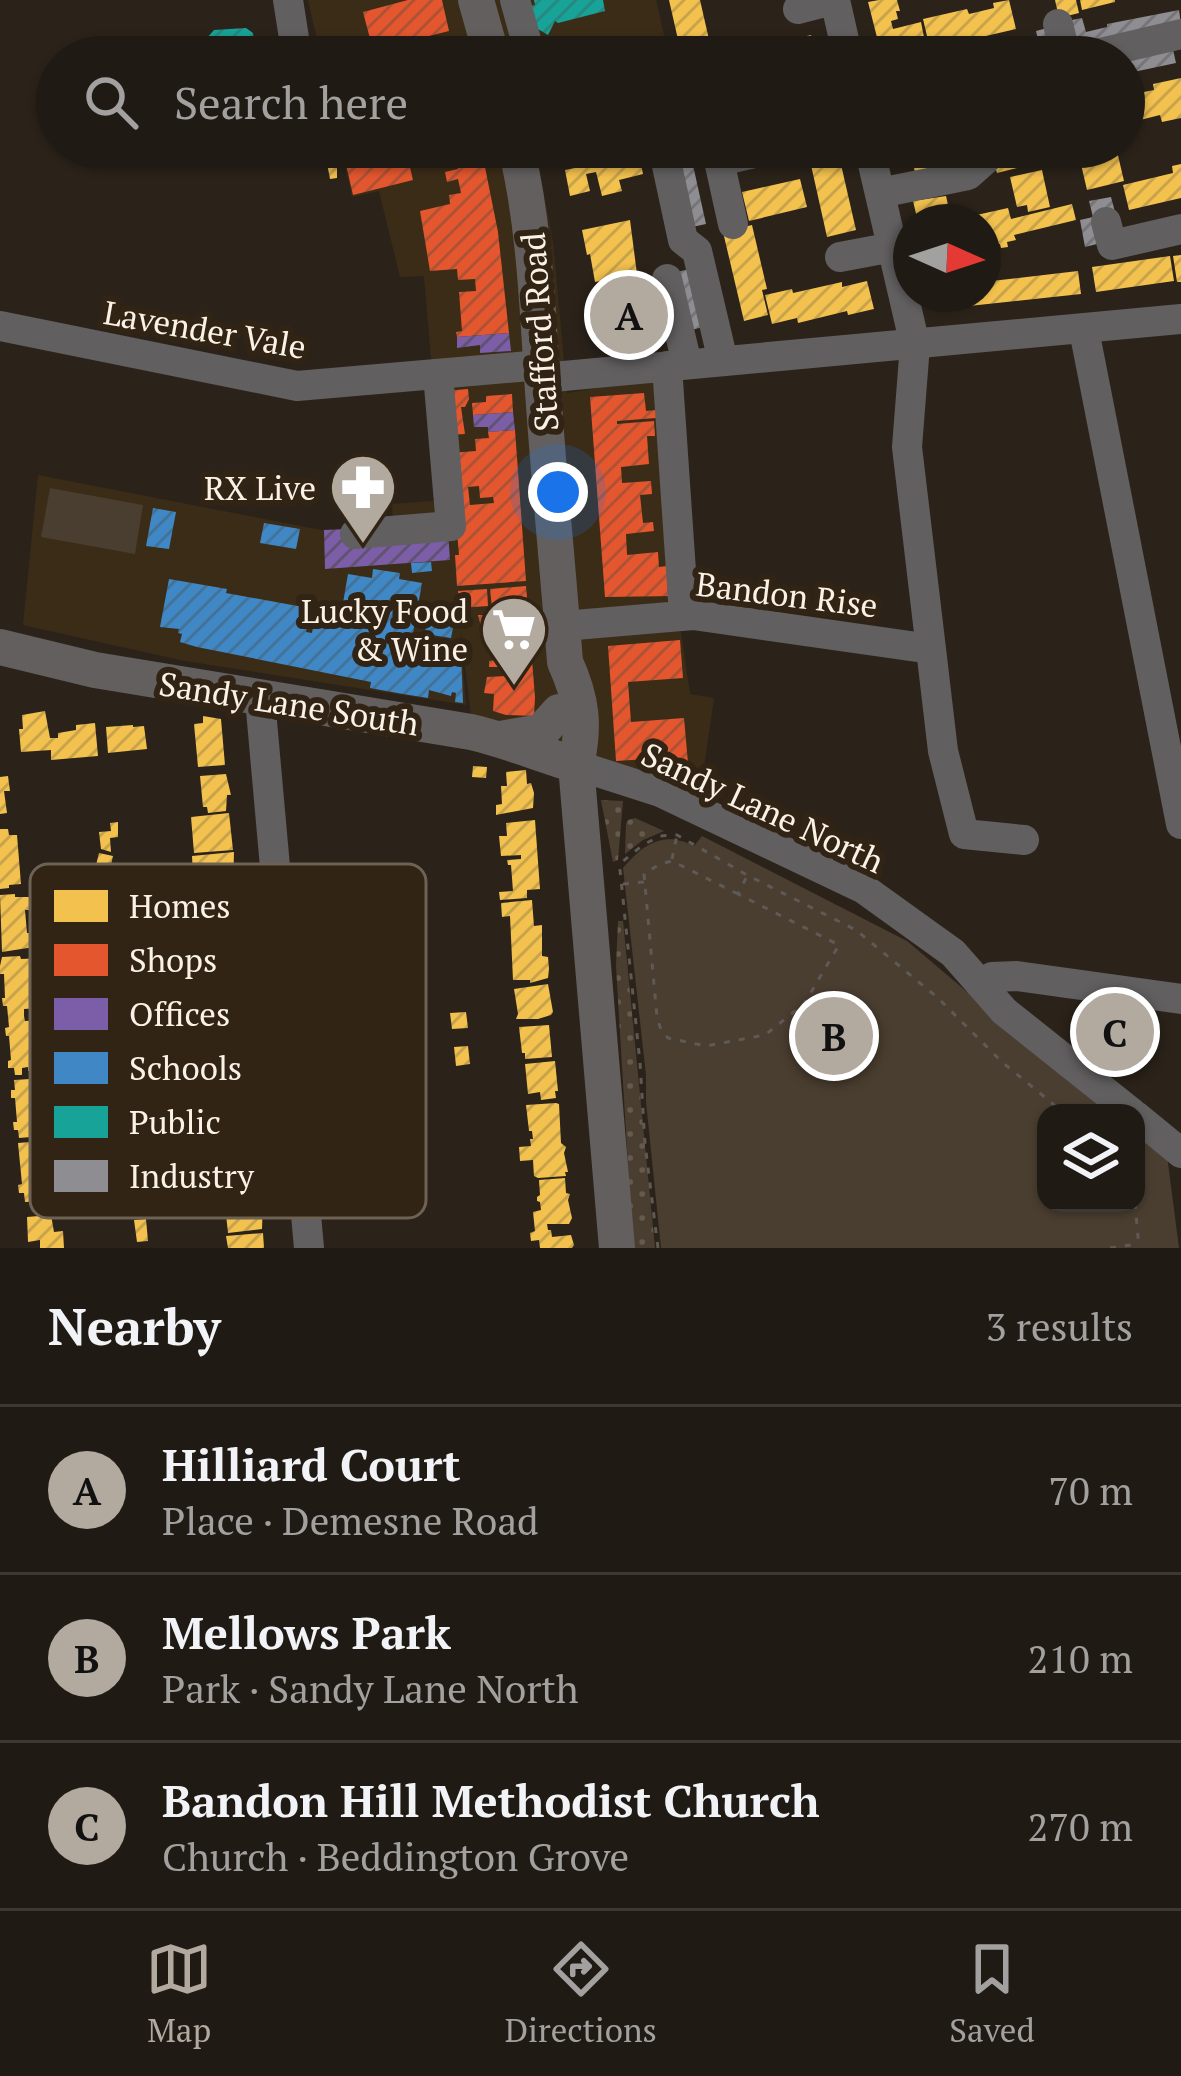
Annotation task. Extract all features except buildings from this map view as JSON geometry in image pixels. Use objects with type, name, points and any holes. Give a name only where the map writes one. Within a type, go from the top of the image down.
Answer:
[{"type":"main road","points":[[476,0],[486,36]]},
{"type":"main road","name":"Stafford Road","points":[[520,168],[536,269],[564,644],[578,691],[583,737],[576,765],[617,1248]]},
{"type":"main road","name":"Stafford Road","points":[[564,644],[559,712],[563,746],[576,765]]},
{"type":"main road","name":"Sandy Lane South","points":[[0,647],[95,670],[500,739],[576,765]]},
{"type":"main road","points":[[500,739],[541,732],[559,712]]},
{"type":"street","points":[[287,0],[293,36]]},
{"type":"street","points":[[515,0],[525,36]]},
{"type":"street","points":[[798,9],[834,0],[843,36]]},
{"type":"street","points":[[1058,24],[1061,36]]},
{"type":"street","points":[[1145,42],[1181,34]]},
{"type":"street","points":[[668,168],[683,240],[698,251],[723,361]]},
{"type":"street","points":[[720,168],[733,224]]},
{"type":"street","name":"Bandon Rise","points":[[874,168],[893,234]]},
{"type":"street","points":[[880,193],[968,175],[976,168]]},
{"type":"street","points":[[1106,222],[1112,245],[1181,229]]},
{"type":"street","points":[[840,257],[893,256]]},
{"type":"street","points":[[667,279],[677,365],[684,615]]},
{"type":"street","name":"Bandon Rise","points":[[909,312],[915,345],[907,447],[944,751],[964,835],[1024,841]]},
{"type":"street","name":"Lavender Vale","points":[[0,326],[297,386],[438,374],[677,365],[1181,319]]},
{"type":"street","points":[[1084,330],[1181,824]]},
{"type":"street","points":[[355,534],[451,526],[438,374]]},
{"type":"street","name":"Bandon Rise","points":[[564,644],[684,615],[931,649]]},
{"type":"street","points":[[260,698],[275,864]]},
{"type":"street","name":"Sandy Lane North","points":[[576,765],[660,792],[865,890],[973,974],[1004,1011],[1120,1104]]},
{"type":"street","points":[[973,974],[1181,999]]},
{"type":"street","name":"Sandy Lane North","points":[[1145,1124],[1181,1153]]},
{"type":"street","points":[[306,1218],[309,1248]]},
{"type":"path","points":[[672,861],[677,835]]},
{"type":"path","points":[[658,1248],[622,862],[660,836],[677,835],[856,930],[1053,1104]]},
{"type":"path","points":[[672,861],[839,945],[810,997],[780,1025],[754,1039],[706,1046],[668,1038],[657,1017],[644,882],[651,868],[672,861]]},
{"type":"path","points":[[738,894],[747,874]]},
{"type":"path","points":[[622,885],[644,882]]},
{"type":"path","points":[[1110,1248],[1139,1246],[1136,1212]]},
{"type":"shaded area","points":[[308,0],[656,0],[664,36],[316,36]]},
{"type":"shaded area","points":[[346,168],[539,168],[553,242],[567,393],[661,377],[677,605],[690,694],[714,698],[700,795],[471,715],[460,626],[466,705],[185,661],[23,625],[38,475],[321,530],[393,526],[392,504],[443,500],[424,276],[400,277],[379,191],[352,197]]},
{"type":"shaded area","points":[[50,488],[143,505],[135,554],[41,537]]},
{"type":"shaded area","points":[[601,800],[623,801],[618,860],[613,862]]},
{"type":"shaded area","points":[[635,818],[664,831],[625,854],[626,824]]},
{"type":"shaded area","points":[[702,836],[907,941],[973,997],[1118,1104],[1037,1104],[1037,1212],[1145,1212],[1145,1124],[1165,1140],[1179,1248],[661,1248],[623,868],[655,842],[673,839],[694,846]]},
{"type":"shaded area","points":[[618,921],[623,921],[655,1248],[633,1248],[616,966]]},
{"type":"place","name":"Hilliard Court","points":[[629,315]]},
{"type":"place","name":"RX Live","points":[[363,546]]},
{"type":"place","name":"Lucky Food & Wine","points":[[514,688]]},
{"type":"place","name":"Bandon Hill Methodist Church","points":[[1115,1032]]},
{"type":"place","name":"Mellows Park","points":[[834,1036]]}]
